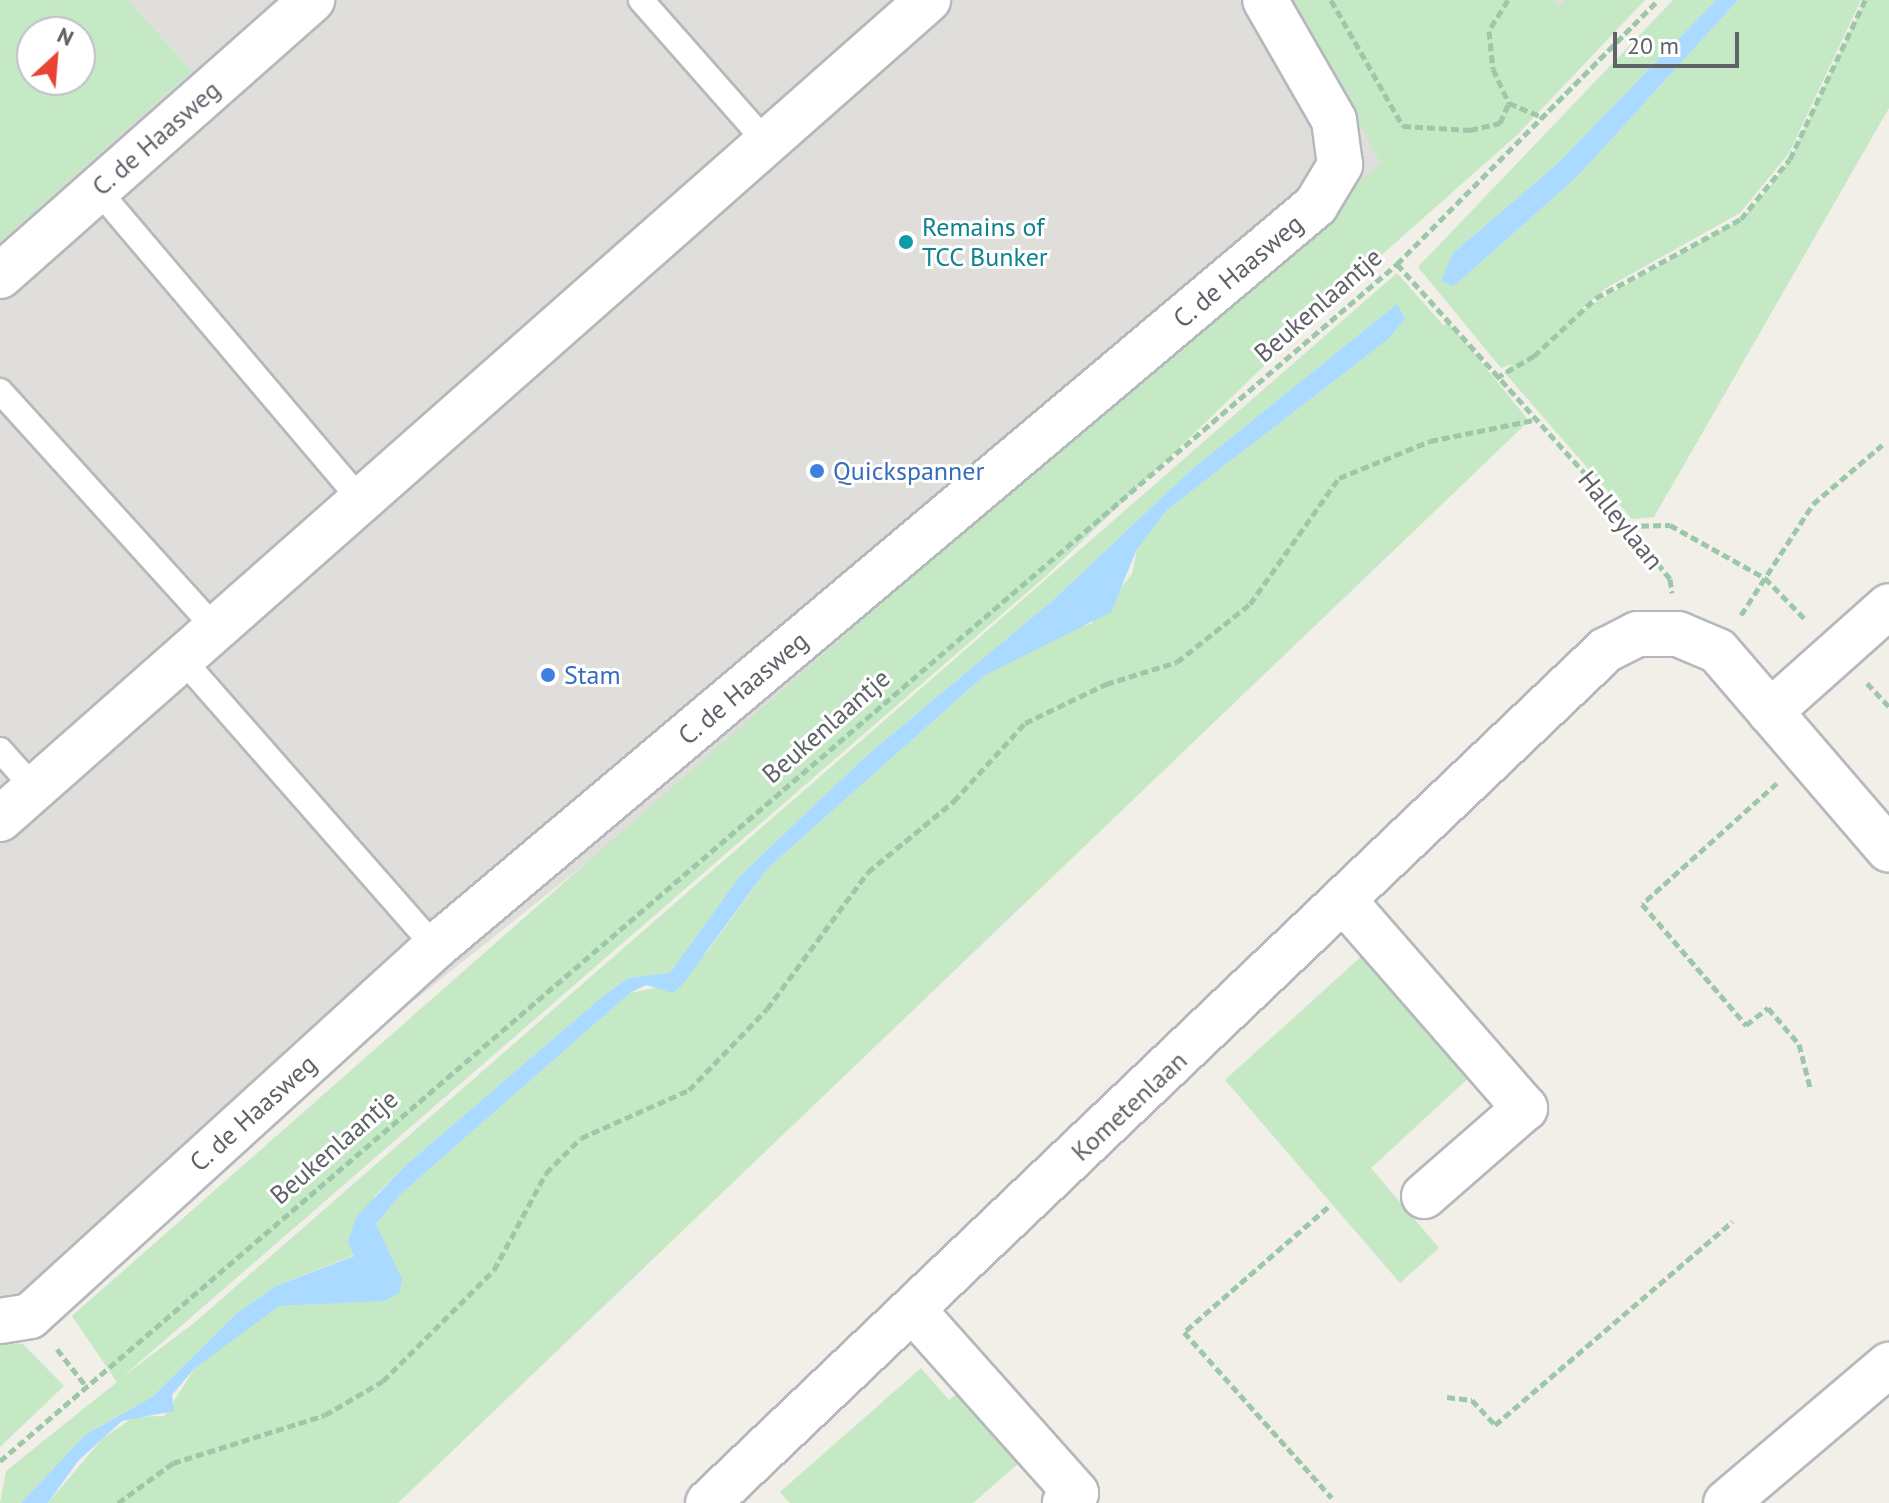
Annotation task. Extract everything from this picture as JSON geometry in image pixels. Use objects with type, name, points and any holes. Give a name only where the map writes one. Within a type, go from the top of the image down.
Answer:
[{"type":"street","name":"C. de Haasweg","points":[[0,276],[312,0]]},
{"type":"street","points":[[0,819],[928,0]]},
{"type":"street","name":"C. de Haasweg","points":[[0,1321],[30,1316],[435,947],[1316,205],[1340,165],[1334,120],[1265,0]]},
{"type":"street","points":[[1770,712],[1840,654],[1889,606]]},
{"type":"street","name":"Kometenlaan","points":[[708,1503],[1345,902],[1606,650],[1637,634],[1678,634]]},
{"type":"street","points":[[1678,634],[1718,651],[1889,850]]},
{"type":"street","points":[[1345,902],[1525,1108],[1424,1196]]},
{"type":"street","points":[[913,1310],[1076,1493],[1065,1503]]},
{"type":"street","points":[[1726,1503],[1889,1365]]},
{"type":"lane","points":[[641,0],[767,143]]},
{"type":"lane","points":[[97,189],[362,502]]},
{"type":"lane","points":[[0,391],[217,630]]},
{"type":"lane","points":[[183,660],[435,947]]},
{"type":"lane","points":[[0,750],[35,789]]},
{"type":"path","points":[[1331,0],[1403,126],[1470,130],[1500,123],[1509,103]]},
{"type":"path","points":[[1508,0],[1489,31],[1493,69],[1509,103],[1542,117]]},
{"type":"path","name":"Beukenlaantje","points":[[0,1461],[1397,264],[1658,0]]},
{"type":"path","points":[[1496,378],[1534,356],[1596,298],[1741,219],[1790,159],[1865,0]]},
{"type":"path","name":"Halleylaan","points":[[1397,264],[1628,526],[1670,579],[1678,634]]},
{"type":"path","points":[[118,1503],[173,1463],[325,1415],[383,1381],[494,1270],[546,1173],[581,1138],[689,1090],[767,1009],[868,872],[954,801],[1025,723],[1106,684],[1177,662],[1250,604],[1339,478],[1430,441],[1534,420]]},
{"type":"path","points":[[1718,651],[1813,504],[1882,445]]},
{"type":"path","points":[[1628,526],[1670,525],[1765,578],[1889,707]]},
{"type":"path","points":[[1808,756],[1642,904],[1746,1025],[1768,1008],[1799,1044],[1810,1087]]},
{"type":"path","points":[[1328,1207],[1184,1332],[1332,1498]]},
{"type":"path","points":[[1447,1397],[1472,1400],[1495,1425],[1733,1221]]},
{"type":"shaded area","points":[[128,0],[1570,0],[1246,338],[0,1330],[0,241],[192,71]]},
{"type":"green space","points":[[0,0],[128,0],[192,71],[0,242]]},
{"type":"green space","points":[[1292,0],[1553,0],[1558,7],[1565,0],[1645,0],[1517,135],[1351,282],[1046,576],[121,1378],[194,1323],[1397,273],[1444,326],[1447,320],[1529,421],[398,1503],[48,1503],[102,1439],[134,1417],[164,1416],[195,1368],[249,1325],[279,1306],[366,1301],[392,1258],[376,1224],[401,1194],[630,993],[660,987],[708,951],[767,869],[985,675],[1064,630],[1091,624],[1132,574],[1137,549],[1167,510],[1387,340],[1396,305],[1191,470],[1052,601],[865,757],[739,877],[670,973],[628,978],[603,996],[406,1165],[374,1197],[354,1255],[276,1286],[236,1314],[152,1397],[85,1435],[21,1503],[0,1503],[6,1471],[117,1382],[72,1316],[1381,163]]},
{"type":"green space","points":[[1673,0],[1716,0],[1556,165],[1453,253],[1454,286],[1578,176],[1738,0],[1861,0],[1789,153],[1740,213],[1606,288],[1577,313],[1741,219],[1790,159],[1865,0],[1889,0],[1889,108],[1654,517],[1632,519],[1504,372],[1513,364],[1501,368],[1418,267]]},
{"type":"green space","points":[[1365,953],[1473,1074],[1371,1168],[1439,1248],[1400,1283],[1225,1080]]},
{"type":"green space","points":[[0,1342],[23,1344],[64,1386],[0,1447]]},
{"type":"green space","points":[[921,1368],[949,1400],[960,1391],[1021,1461],[973,1503],[790,1503],[780,1492]]},
{"type":"water","points":[[1716,0],[1738,0],[1578,176],[1454,286],[1441,281],[1453,253],[1556,165]]},
{"type":"water","points":[[1397,304],[1405,319],[1387,340],[1167,510],[1137,549],[1111,612],[985,675],[767,869],[673,993],[646,985],[630,993],[401,1194],[376,1224],[402,1279],[399,1293],[384,1301],[279,1306],[195,1368],[172,1395],[174,1411],[122,1421],[78,1461],[48,1503],[21,1503],[85,1435],[152,1397],[236,1314],[276,1286],[354,1256],[348,1242],[356,1217],[406,1165],[603,996],[628,978],[670,973],[739,877],[865,757],[1052,601],[1191,470]]},
{"type":"place","name":"Remains of TCC Bunker","points":[[906,242]]},
{"type":"place","name":"Quickspanner","points":[[817,471]]},
{"type":"place","name":"Stam","points":[[548,675]]}]
